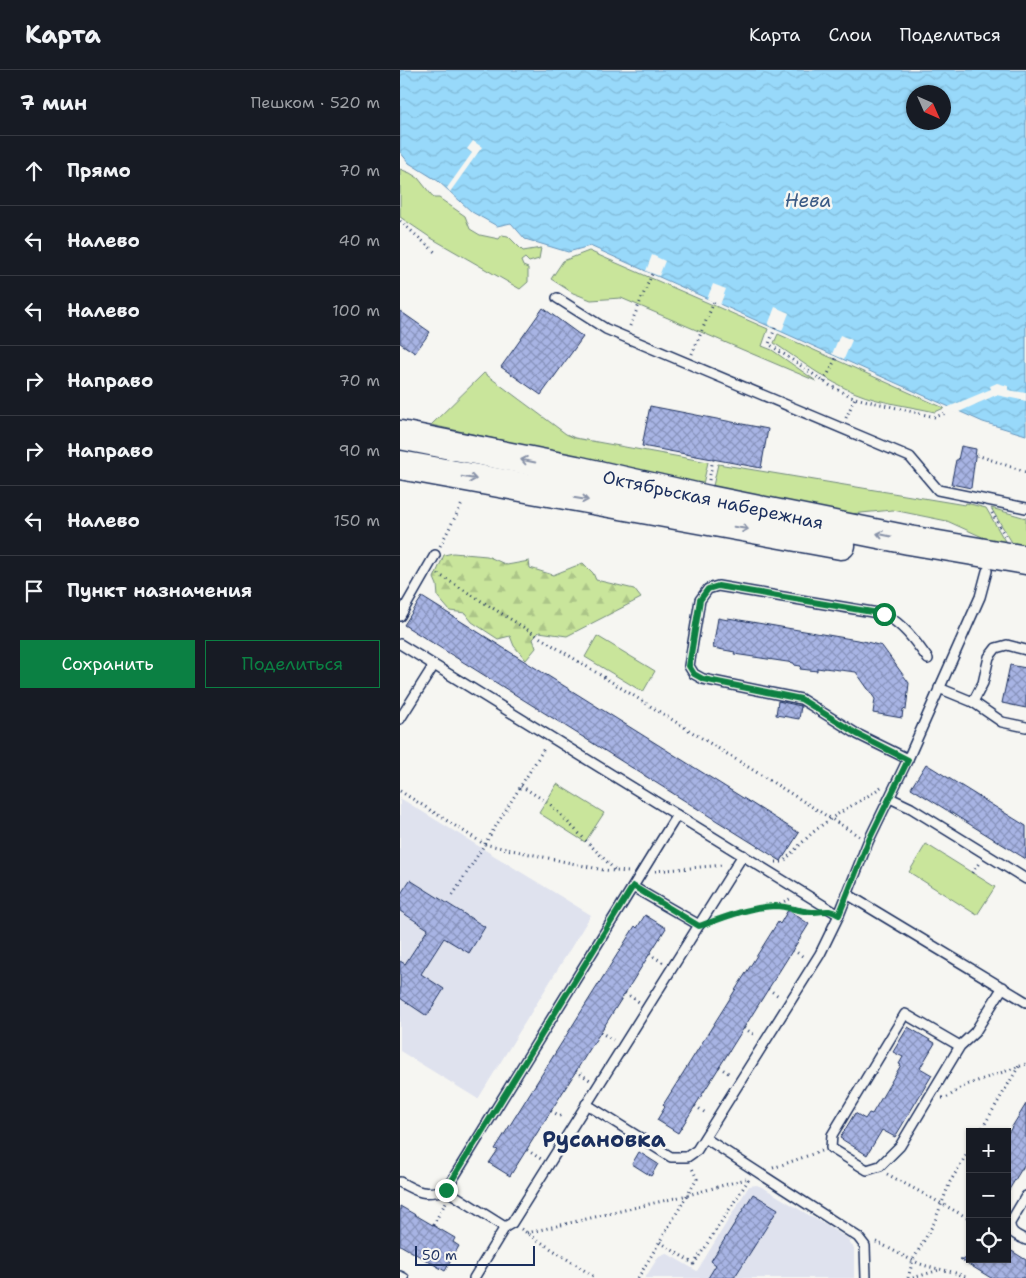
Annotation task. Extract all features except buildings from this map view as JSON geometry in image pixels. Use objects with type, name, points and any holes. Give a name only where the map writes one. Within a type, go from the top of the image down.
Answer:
[{"type":"main road","name":"Октябрьская набережная","points":[[400,435],[909,540],[1026,560]]},
{"type":"main road","name":"Октябрьская набережная","points":[[400,466],[1026,578]]},
{"type":"lane","points":[[557,298],[606,330],[910,457],[938,490],[1026,508]]},
{"type":"lane","points":[[400,616],[435,555]]},
{"type":"lane","points":[[586,1104],[671,1157],[687,1157],[697,1150],[820,954],[835,912],[847,894],[868,842],[908,760],[980,597],[987,571]]},
{"type":"lane","points":[[908,760],[857,734],[801,699],[703,679],[694,674],[689,666],[700,600],[708,589],[718,586],[884,614],[905,628],[928,659]]},
{"type":"lane","points":[[400,644],[835,912]]},
{"type":"lane","points":[[973,702],[983,683],[989,657],[996,648],[1007,646],[1026,650]]},
{"type":"lane","points":[[400,719],[434,665]]},
{"type":"lane","points":[[939,688],[973,702],[1002,722],[1026,727]]},
{"type":"lane","points":[[890,798],[912,808],[1026,879]]},
{"type":"lane","points":[[449,1192],[677,815]]},
{"type":"lane","points":[[474,1278],[743,855]]},
{"type":"lane","points":[[633,886],[699,926]]},
{"type":"lane","points":[[847,894],[1026,1002]]},
{"type":"lane","points":[[960,1046],[905,1014],[832,1135],[831,1148],[867,1170],[880,1166],[900,1146],[960,1046],[975,1032],[1003,987]]},
{"type":"lane","points":[[705,1138],[858,1236],[865,1246],[866,1278]]},
{"type":"lane","points":[[400,1182],[413,1190],[429,1194],[449,1192],[508,1225]]},
{"type":"lane","points":[[1026,1196],[1010,1223],[1010,1228],[1012,1232],[1026,1240]]},
{"type":"lane","points":[[400,1276],[404,1278]]},
{"type":"path","points":[[400,221],[436,253]]},
{"type":"path","points":[[625,337],[652,274]]},
{"type":"path","points":[[688,364],[714,302]]},
{"type":"path","points":[[775,328],[769,344],[824,382],[854,398],[935,417],[946,413]]},
{"type":"path","points":[[824,382],[837,356]]},
{"type":"path","points":[[841,428],[854,398]]},
{"type":"path","points":[[977,455],[1026,472]]},
{"type":"path","points":[[708,487],[713,459]]},
{"type":"path","points":[[435,555],[463,502]]},
{"type":"path","points":[[428,567],[868,842]]},
{"type":"path","points":[[453,895],[551,738]]},
{"type":"path","points":[[772,860],[778,863],[783,862],[804,840],[831,818],[864,799],[883,785]]},
{"type":"path","points":[[521,786],[550,804],[615,870]]},
{"type":"path","points":[[400,792],[484,844],[603,870],[641,873],[737,864]]},
{"type":"path","points":[[774,906],[804,893]]},
{"type":"path","points":[[699,926],[748,910],[774,906],[791,907],[811,912],[835,912]]},
{"type":"path","points":[[929,1097],[946,1098],[966,1085],[1026,1064]]},
{"type":"path","points":[[982,1128],[1020,1066]]},
{"type":"path","points":[[527,1233],[749,1179],[762,1175],[771,1169],[831,1148]]},
{"type":"path","points":[[908,1278],[913,1260],[934,1223],[950,1182],[966,1156]]},
{"type":"path","points":[[638,1278],[697,1179],[687,1157]]},
{"type":"path","points":[[880,1166],[889,1176],[968,1218]]},
{"type":"path","points":[[1022,1169],[1026,1172]]},
{"type":"path","points":[[660,1242],[694,1264],[749,1179]]},
{"type":"path","points":[[433,1225],[449,1192]]},
{"type":"path","points":[[508,1225],[527,1233],[596,1278]]},
{"type":"path","points":[[858,1236],[939,1270]]},
{"type":"path","points":[[913,1278],[939,1270],[948,1270],[967,1278]]},
{"type":"shaded area","points":[[400,798],[591,915],[478,1099],[400,1051]]},
{"type":"shaded area","points":[[757,1185],[847,1238],[854,1248],[854,1278],[645,1278],[659,1256],[666,1253],[697,1271],[749,1186]]},
{"type":"green space","points":[[400,169],[418,178],[434,198],[439,198],[465,216],[470,229],[480,235],[499,239],[502,235],[508,236],[523,251],[541,248],[539,259],[529,262],[525,258],[521,261],[523,266],[528,268],[528,282],[520,289],[431,238],[400,217]]},
{"type":"green space","points":[[589,251],[768,329],[762,346],[772,350],[816,381],[621,298],[591,300],[573,293],[551,279],[563,261]]},
{"type":"green space","points":[[778,334],[944,408],[935,412],[895,404],[865,396],[845,388],[834,383],[774,343]]},
{"type":"green space","points":[[484,373],[566,434],[575,438],[708,462],[703,484],[431,425]]},
{"type":"green space","points":[[718,464],[965,505],[966,503],[986,508],[1006,543],[989,540],[947,521],[893,510],[850,514],[713,486]]},
{"type":"green space","points":[[991,508],[1026,518],[1026,546],[1013,544]]},
{"type":"green space","points":[[453,553],[487,556],[507,565],[529,561],[530,568],[553,575],[583,563],[593,573],[596,580],[634,589],[641,598],[567,636],[539,632],[533,639],[536,648],[526,660],[514,646],[510,636],[498,639],[472,622],[465,613],[450,611],[438,597],[434,578],[444,555]]},
{"type":"green space","points":[[597,636],[655,671],[643,692],[585,657]]},
{"type":"green space","points":[[557,784],[604,813],[585,842],[539,813]]},
{"type":"green space","points":[[926,844],[995,887],[977,915],[909,872]]},
{"type":"water","name":"Нева","points":[[400,70],[1026,70],[1026,435],[983,422],[590,246],[568,252],[525,239],[511,223],[497,226],[472,212],[438,181],[409,163],[400,152]]},
{"type":"pier","points":[[473,141],[482,147],[450,192],[447,188],[472,153],[467,149]]},
{"type":"pier","points":[[652,255],[665,261],[659,276],[646,271]]},
{"type":"pier","points":[[713,284],[726,289],[720,305],[707,299]]},
{"type":"pier","points":[[775,307],[789,313],[782,331],[768,325]]},
{"type":"pier","points":[[840,335],[852,340],[844,359],[832,354]]},
{"type":"pier","points":[[997,383],[1008,386],[1008,390],[1026,393],[1026,401],[996,395],[957,413],[946,408],[991,389],[990,386]]},
{"type":"district","name":"Русановка","points":[[604,1139]]},
{"type":"route","points":[[446,1190],[633,886],[699,926],[748,910],[774,906],[791,907],[811,912],[831,910],[839,915],[868,842],[908,760],[857,734],[801,699],[703,679],[694,674],[689,666],[700,600],[708,589],[718,586],[884,614]]}]
